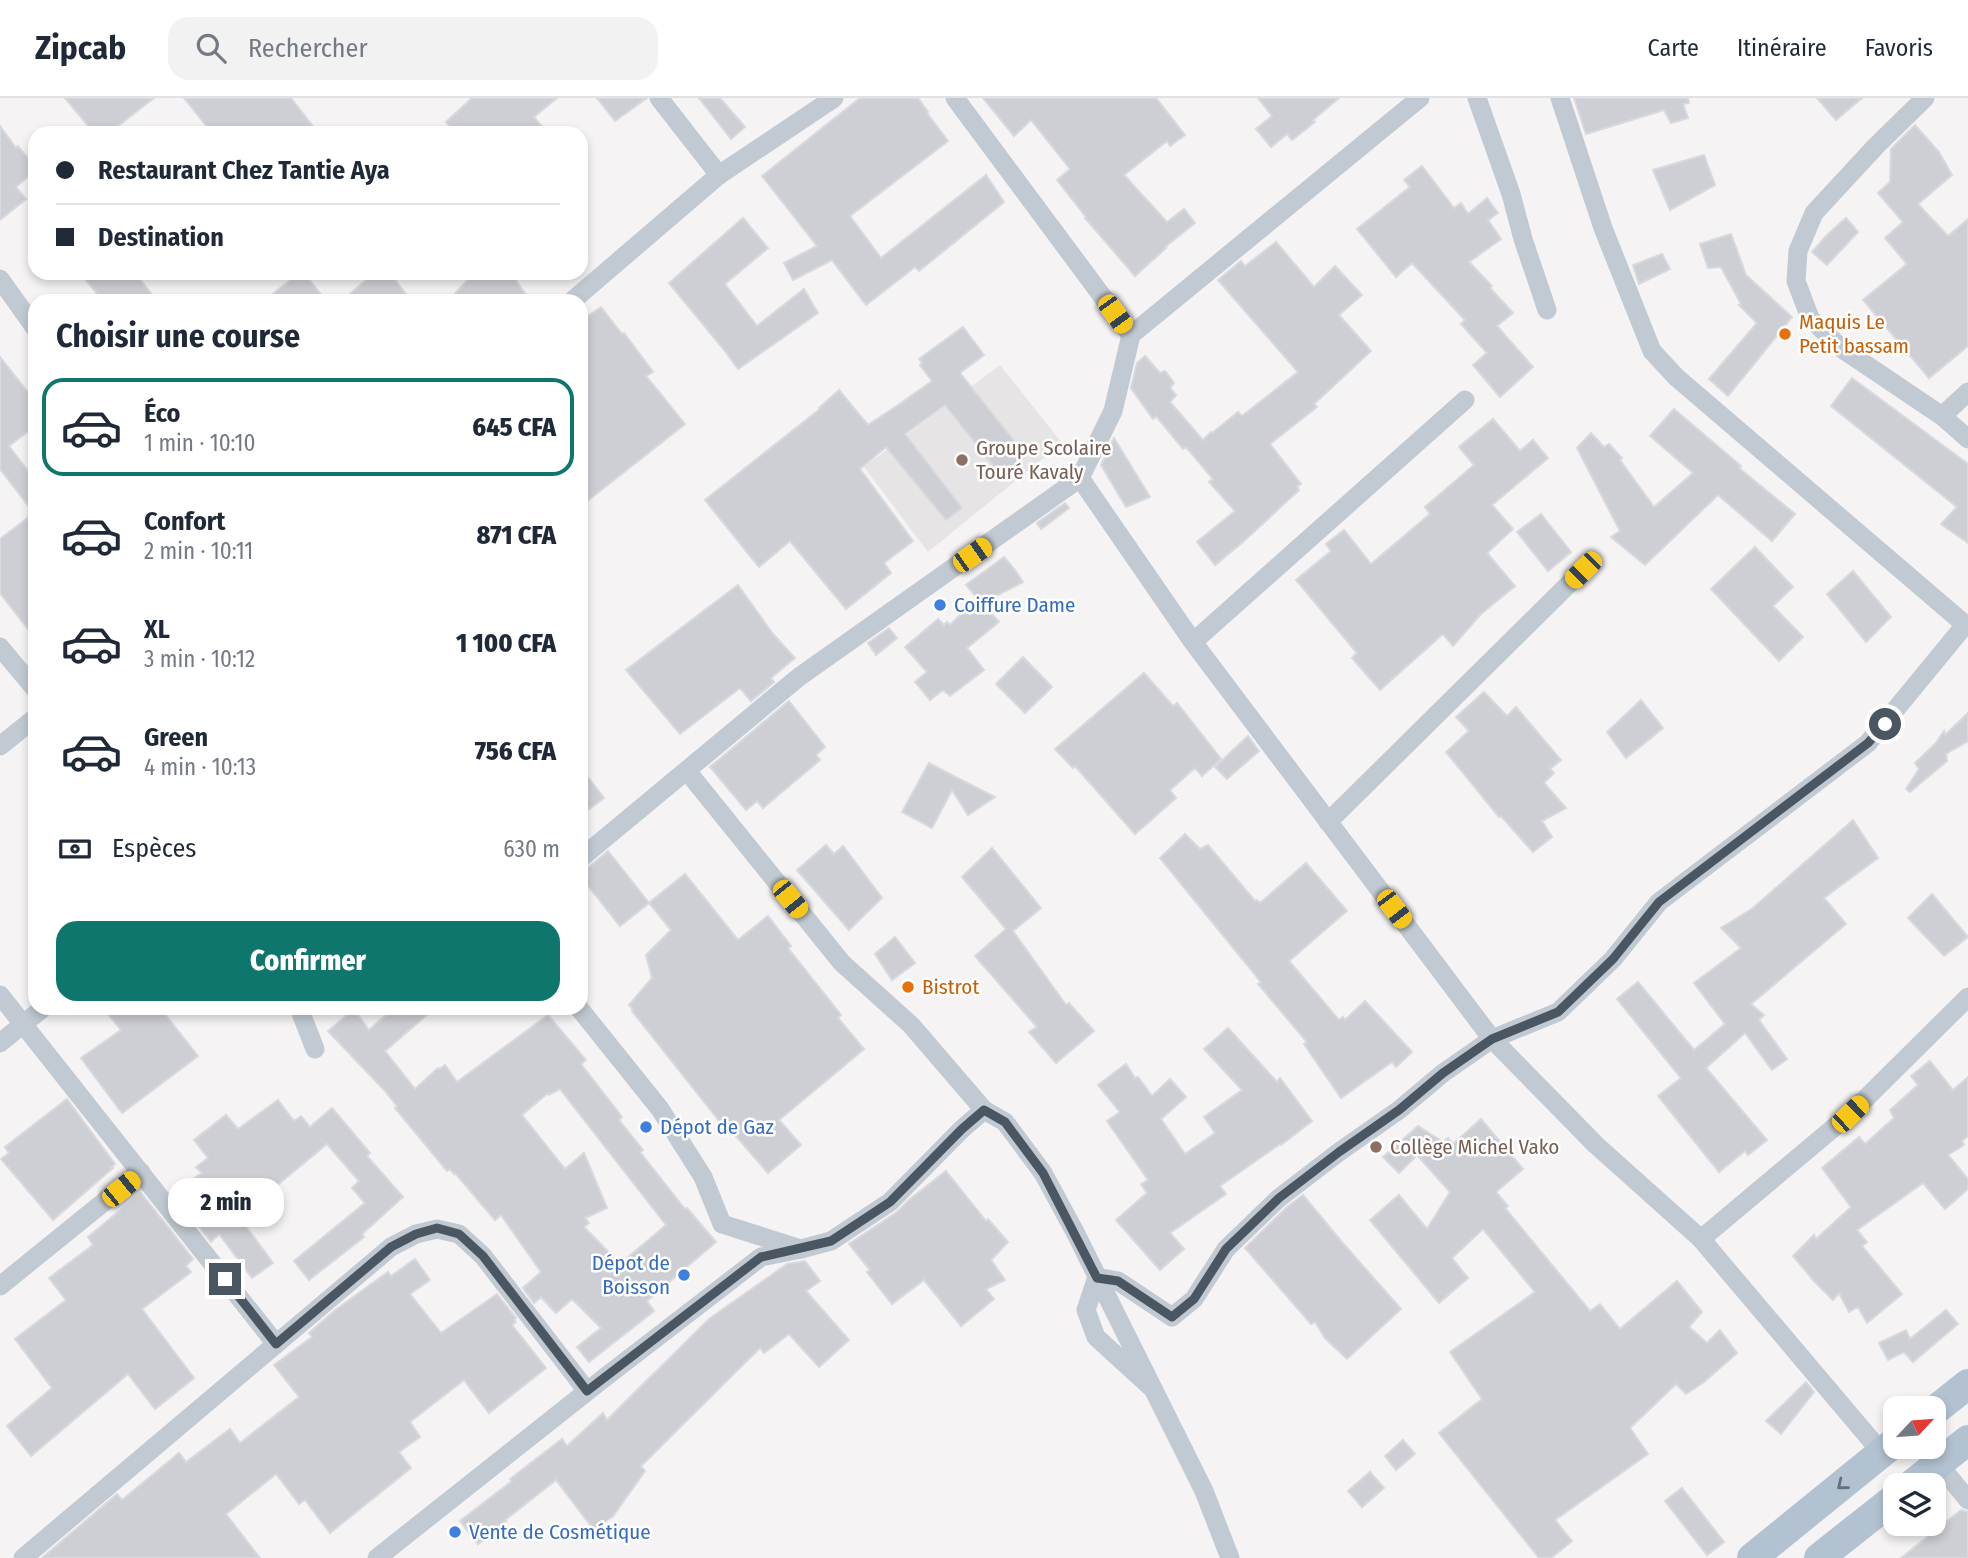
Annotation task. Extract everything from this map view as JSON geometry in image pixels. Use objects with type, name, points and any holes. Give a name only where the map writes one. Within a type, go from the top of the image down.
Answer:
[{"type":"main road","points":[[1946,1401],[1968,1384]]},
{"type":"main road","points":[[1926,1473],[1968,1440]]},
{"type":"main road","points":[[1752,1558],[1883,1451]]},
{"type":"main road","points":[[1819,1558],[1883,1507]]},
{"type":"street","points":[[659,98],[719,175]]},
{"type":"street","points":[[580,294],[719,175],[834,98]]},
{"type":"street","points":[[956,98],[1131,335]]},
{"type":"street","points":[[588,852],[799,677],[1080,478],[1113,411],[1131,335],[1420,98]]},
{"type":"street","points":[[1477,98],[1511,194],[1522,239],[1547,310]]},
{"type":"street","points":[[1097,1278],[1118,1281],[1172,1317],[1194,1299],[1226,1249],[1279,1198],[1492,1039],[1558,1012],[1613,959],[1659,902],[1868,743],[1967,626],[1676,377],[1652,351],[1603,228],[1560,98]]},
{"type":"street","points":[[1925,98],[1814,213],[1798,251],[1796,281],[1810,318],[1841,348],[1942,416],[1968,439]]},
{"type":"street","points":[[0,279],[28,318]]},
{"type":"street","points":[[1942,416],[1968,392]]},
{"type":"street","points":[[1193,642],[1465,400]]},
{"type":"street","points":[[1080,478],[1193,642],[1492,1039],[1596,1145],[1701,1239],[1883,1441]]},
{"type":"street","points":[[1328,822],[1583,570]]},
{"type":"street","points":[[0,647],[28,681]]},
{"type":"street","points":[[0,746],[28,724]]},
{"type":"street","points":[[687,771],[842,963],[911,1025],[984,1110],[1005,1122],[1043,1173],[1204,1491],[1230,1558]]},
{"type":"street","points":[[0,995],[276,1344]]},
{"type":"street","points":[[1701,1239],[1850,1114],[1968,997]]},
{"type":"street","points":[[0,1043],[35,1015]]},
{"type":"street","points":[[302,1015],[315,1049]]},
{"type":"street","points":[[585,1015],[660,1109],[704,1177],[722,1224],[801,1249]]},
{"type":"street","points":[[377,1558],[761,1257],[831,1241],[890,1202],[984,1110]]},
{"type":"street","points":[[0,1286],[141,1172]]},
{"type":"street","points":[[23,1558],[391,1247],[416,1234],[437,1228],[459,1234],[483,1256],[587,1391]]},
{"type":"street","points":[[1097,1278],[1086,1310],[1096,1337],[1153,1389]]},
{"type":"street","points":[[1938,1463],[1968,1500]]},
{"type":"shaded area","points":[[1000,365],[1062,443],[928,552],[864,467]]},
{"type":"building","points":[[65,98],[154,98],[118,126],[88,126]]},
{"type":"building","points":[[184,98],[291,98],[313,126],[206,126]]},
{"type":"building","points":[[472,98],[557,98],[534,117],[541,126],[449,126],[446,122]]},
{"type":"building","points":[[597,98],[647,98],[615,121]]},
{"type":"building","points":[[699,98],[720,98],[745,127],[731,139]]},
{"type":"building","points":[[860,98],[918,98],[948,141],[850,216],[881,258],[986,175],[1004,202],[919,271],[915,267],[866,305],[832,260],[793,280],[784,263],[817,246],[762,176]]},
{"type":"building","points":[[983,98],[1156,98],[1185,135],[1170,146],[1167,141],[1124,175],[1167,222],[1184,209],[1195,223],[1135,276],[1085,218],[1057,180],[1070,169],[1031,120],[1014,136]]},
{"type":"building","points":[[1258,98],[1339,98],[1292,140],[1287,134],[1271,147],[1256,129],[1272,116]]},
{"type":"building","points":[[1574,98],[1688,98],[1689,103],[1683,104],[1688,118],[1671,123],[1664,110],[1586,134]]},
{"type":"building","points":[[1817,98],[1862,98],[1836,120]]},
{"type":"building","points":[[1915,125],[1939,152],[1952,175],[1918,204],[1948,236],[1968,219],[1968,346],[1929,378],[1863,300],[1907,264],[1885,238],[1903,222],[1878,193],[1890,182],[1891,149]]},
{"type":"building","points":[[0,126],[16,148],[18,146],[28,158],[28,177],[16,187],[26,199],[0,220]]},
{"type":"building","points":[[1704,155],[1715,185],[1670,210],[1653,170]]},
{"type":"building","points":[[1422,166],[1454,208],[1461,203],[1468,214],[1487,198],[1498,213],[1488,220],[1501,239],[1469,262],[1513,313],[1497,326],[1533,367],[1500,397],[1473,365],[1487,353],[1461,324],[1465,320],[1412,263],[1396,277],[1357,229],[1410,187],[1404,180]]},
{"type":"building","points":[[743,218],[768,248],[725,284],[757,326],[804,289],[818,313],[738,369],[669,283]]},
{"type":"building","points":[[1846,218],[1858,232],[1827,265],[1812,252]]},
{"type":"building","points":[[1731,234],[1746,275],[1792,317],[1728,396],[1709,379],[1757,323],[1739,305],[1741,304],[1721,267],[1708,268],[1700,244]]},
{"type":"building","points":[[1276,242],[1314,287],[1335,266],[1362,295],[1339,315],[1371,351],[1314,404],[1317,407],[1270,444],[1301,484],[1297,486],[1299,490],[1215,565],[1197,542],[1235,511],[1209,482],[1213,479],[1186,447],[1183,449],[1156,416],[1153,419],[1131,388],[1137,363],[1145,356],[1160,373],[1165,371],[1174,383],[1170,388],[1176,395],[1170,402],[1203,440],[1238,412],[1242,416],[1298,372],[1218,280],[1241,261],[1245,266]]},
{"type":"building","points":[[1662,254],[1670,269],[1639,284],[1633,265]]},
{"type":"building","points":[[86,280],[140,280],[152,294],[97,294]]},
{"type":"building","points":[[290,280],[310,280],[320,294],[273,294]]},
{"type":"building","points":[[366,280],[395,280],[406,294],[350,294]]},
{"type":"building","points":[[468,280],[516,280],[525,294],[454,294]]},
{"type":"building","points":[[601,307],[653,372],[646,376],[685,424],[588,500],[588,316]]},
{"type":"building","points":[[963,327],[984,355],[960,373],[1026,456],[1001,475],[945,405],[905,434],[962,508],[946,520],[886,447],[860,469],[913,541],[884,563],[891,573],[846,609],[790,541],[759,567],[705,500],[820,409],[839,390],[868,425],[901,403],[932,381],[920,365],[922,363],[919,359]]},
{"type":"building","points":[[0,357],[28,392],[28,431],[9,446],[28,471],[28,505],[0,469]]},
{"type":"building","points":[[1852,378],[1968,464],[1968,543],[1941,524],[1957,507],[1831,406]]},
{"type":"building","points":[[1674,409],[1795,514],[1772,541],[1718,495],[1645,565],[1611,537],[1620,531],[1577,448],[1591,433],[1604,447],[1609,444],[1622,458],[1620,460],[1654,507],[1693,473],[1650,436]]},
{"type":"building","points":[[1493,419],[1520,451],[1533,440],[1548,458],[1492,505],[1513,529],[1487,553],[1515,586],[1481,614],[1453,646],[1443,634],[1380,690],[1352,658],[1357,653],[1296,580],[1331,551],[1326,544],[1344,530],[1371,564],[1430,514],[1425,507],[1474,465],[1459,447]]},
{"type":"building","points":[[1114,438],[1150,497],[1126,507],[1101,465]]},
{"type":"building","points":[[1065,503],[1069,508],[1041,529],[1037,523]]},
{"type":"building","points":[[1541,514],[1571,552],[1548,571],[1517,532]]},
{"type":"building","points":[[28,518],[28,629],[0,593],[0,539]]},
{"type":"building","points":[[1755,547],[1793,587],[1773,606],[1803,637],[1779,661],[1711,589]]},
{"type":"building","points":[[1004,557],[1023,582],[982,603],[999,622],[967,648],[984,670],[950,696],[943,690],[930,700],[915,682],[927,672],[905,647],[938,619],[944,625],[947,622],[950,625],[977,598],[966,585]]},
{"type":"building","points":[[1853,571],[1891,617],[1866,642],[1827,594]]},
{"type":"building","points":[[738,585],[773,634],[795,658],[771,678],[774,682],[751,701],[740,688],[680,734],[626,670]]},
{"type":"building","points":[[889,628],[897,638],[876,655],[868,643]]},
{"type":"building","points":[[1023,657],[1052,687],[1025,713],[996,684]]},
{"type":"building","points":[[1144,673],[1173,706],[1177,703],[1221,759],[1202,776],[1195,768],[1170,790],[1176,798],[1135,834],[1075,766],[1073,768],[1055,749]]},
{"type":"building","points":[[1484,692],[1507,716],[1516,707],[1561,760],[1550,769],[1554,773],[1544,783],[1566,808],[1542,821],[1552,837],[1533,852],[1501,816],[1499,817],[1446,752],[1469,731],[1456,717]]},
{"type":"building","points":[[1641,700],[1663,728],[1626,758],[1607,732]]},
{"type":"building","points":[[789,701],[825,747],[816,755],[820,760],[763,808],[757,801],[746,810],[710,767]]},
{"type":"building","points":[[1968,713],[1968,741],[1946,754],[1947,761],[1910,792],[1906,789],[1919,769],[1915,763],[1936,743],[1944,731],[1945,735]]},
{"type":"building","points":[[1248,736],[1259,751],[1227,779],[1215,767]]},
{"type":"building","points":[[929,763],[995,797],[968,815],[952,790],[932,828],[902,812]]},
{"type":"building","points":[[588,777],[604,798],[588,810]]},
{"type":"building","points":[[1853,820],[1878,858],[1824,898],[1846,924],[1751,1004],[1764,1015],[1759,1020],[1787,1059],[1772,1070],[1745,1033],[1706,1068],[1767,1140],[1748,1155],[1745,1151],[1719,1172],[1658,1096],[1681,1078],[1617,999],[1638,982],[1694,1050],[1725,1024],[1694,983],[1741,948],[1721,928],[1753,908]]},
{"type":"building","points":[[1185,834],[1200,849],[1208,845],[1255,901],[1260,903],[1306,863],[1347,911],[1289,961],[1339,1020],[1343,1017],[1345,1020],[1365,1001],[1412,1052],[1396,1067],[1392,1062],[1341,1098],[1304,1044],[1307,1042],[1160,858]]},
{"type":"building","points":[[826,845],[834,854],[843,846],[882,898],[849,930],[797,870]]},
{"type":"building","points":[[992,848],[1041,908],[1013,931],[1066,1005],[1069,1003],[1094,1031],[1056,1063],[1029,1032],[1037,1027],[975,956],[1006,929],[962,877]]},
{"type":"building","points":[[608,851],[649,903],[620,926],[588,886],[589,867]]},
{"type":"building","points":[[685,874],[738,940],[768,916],[791,946],[788,948],[841,1015],[838,1018],[864,1049],[779,1120],[801,1145],[768,1173],[722,1120],[720,1122],[629,1005],[652,978],[646,955],[671,930],[649,903]]},
{"type":"building","points":[[1932,894],[1968,937],[1944,956],[1908,918]]},
{"type":"building","points":[[895,937],[915,963],[892,980],[875,954]]},
{"type":"building","points":[[109,1015],[166,1015],[198,1056],[122,1113],[81,1058],[121,1030]]},
{"type":"building","points":[[347,1015],[358,1015],[369,1030],[386,1015],[427,1015],[385,1051],[415,1089],[445,1065],[457,1082],[548,1015],[586,1060],[581,1064],[622,1117],[619,1120],[643,1150],[640,1152],[685,1209],[687,1208],[716,1242],[647,1301],[654,1311],[589,1362],[577,1347],[601,1328],[572,1299],[556,1313],[541,1297],[534,1303],[523,1288],[541,1272],[501,1215],[495,1220],[455,1173],[450,1169],[447,1171],[395,1108],[397,1106],[385,1091],[328,1031]],"holes":[[[560,1089],[666,1225],[620,1264],[584,1227],[589,1223],[585,1218],[607,1208],[584,1153],[565,1169],[522,1115],[548,1093],[549,1095]]]},
{"type":"building","points":[[1228,1028],[1277,1082],[1280,1078],[1312,1121],[1220,1186],[1226,1194],[1170,1233],[1184,1249],[1160,1270],[1116,1220],[1147,1193],[1141,1184],[1148,1180],[1107,1121],[1120,1112],[1098,1085],[1126,1064],[1152,1096],[1170,1079],[1186,1097],[1161,1119],[1185,1154],[1215,1133],[1204,1117],[1242,1090],[1204,1049]]},
{"type":"building","points":[[1930,1061],[1953,1090],[1968,1077],[1968,1136],[1962,1141],[1964,1145],[1948,1155],[1968,1179],[1968,1189],[1945,1209],[1923,1183],[1857,1230],[1867,1242],[1862,1246],[1902,1294],[1867,1323],[1858,1307],[1849,1312],[1839,1293],[1833,1300],[1793,1256],[1814,1235],[1816,1239],[1851,1207],[1822,1168],[1859,1137],[1865,1144],[1894,1118],[1890,1110],[1918,1085],[1911,1076]]},
{"type":"building","points":[[67,1099],[115,1164],[53,1220],[1,1159],[9,1153],[5,1147]]},
{"type":"building","points":[[278,1100],[294,1121],[301,1116],[310,1127],[332,1108],[370,1153],[367,1156],[403,1197],[362,1234],[364,1237],[309,1280],[294,1261],[365,1203],[352,1188],[359,1181],[327,1144],[239,1217],[273,1263],[252,1278],[219,1234],[211,1242],[172,1192],[202,1173],[196,1167],[208,1158],[194,1140],[226,1115],[238,1129]]},
{"type":"building","points":[[1481,1119],[1523,1169],[1496,1192],[1508,1206],[1505,1208],[1590,1311],[1600,1304],[1620,1329],[1677,1281],[1702,1312],[1689,1327],[1707,1343],[1720,1330],[1737,1353],[1686,1394],[1676,1384],[1630,1428],[1648,1454],[1555,1520],[1572,1541],[1551,1558],[1539,1558],[1439,1433],[1482,1399],[1450,1352],[1535,1292],[1483,1229],[1452,1258],[1468,1278],[1439,1303],[1370,1220],[1399,1195],[1427,1229],[1450,1192],[1417,1155],[1399,1173],[1383,1157],[1418,1126],[1443,1142],[1448,1138],[1453,1144]]},
{"type":"building","points":[[946,1171],[986,1221],[988,1219],[1008,1242],[991,1260],[1005,1280],[986,1289],[994,1299],[961,1326],[924,1280],[892,1304],[849,1244],[897,1212]]},
{"type":"building","points":[[141,1193],[193,1259],[186,1266],[191,1272],[142,1309],[194,1378],[155,1409],[128,1374],[31,1456],[7,1426],[52,1388],[15,1339],[66,1300],[49,1278],[93,1245],[88,1237]]},
{"type":"building","points":[[1303,1195],[1401,1309],[1347,1359],[1325,1338],[1315,1322],[1311,1324],[1245,1248]]},
{"type":"building","points":[[415,1259],[430,1280],[410,1294],[441,1333],[497,1294],[516,1318],[512,1325],[546,1368],[489,1413],[464,1380],[410,1422],[420,1437],[399,1452],[411,1468],[330,1533],[305,1500],[299,1504],[276,1474],[226,1514],[260,1558],[42,1558],[117,1494],[122,1500],[179,1453],[186,1462],[230,1429],[240,1443],[299,1397],[274,1365],[312,1337],[309,1333],[334,1311],[388,1272],[391,1276]]},
{"type":"building","points":[[805,1261],[820,1281],[806,1291],[849,1340],[819,1367],[789,1334],[764,1353],[760,1348],[641,1466],[645,1471],[613,1516],[594,1530],[556,1480],[478,1544],[460,1521],[562,1439],[567,1446],[603,1413],[607,1420],[709,1319],[787,1264]]},
{"type":"building","points":[[1946,1310],[1958,1324],[1913,1362],[1904,1352],[1888,1360],[1879,1343],[1906,1330],[1910,1339]]},
{"type":"building","points":[[1806,1382],[1814,1392],[1781,1434],[1766,1421]]},
{"type":"building","points":[[1403,1440],[1415,1454],[1396,1470],[1385,1456]]},
{"type":"building","points":[[1370,1472],[1384,1488],[1362,1507],[1348,1491]]},
{"type":"building","points":[[1682,1488],[1724,1542],[1707,1555],[1665,1501]]},
{"type":"building","points":[[1961,1510],[1968,1512],[1968,1558],[1901,1558],[1928,1536],[1946,1536],[1946,1522]]},
{"type":"place","name":"Maquis Le Petit bassam","points":[[1785,334]]},
{"type":"place","name":"Groupe Scolaire Touré Kavaly","points":[[962,460]]},
{"type":"place","name":"Coiffure Dame","points":[[940,605]]},
{"type":"place","name":"Bistrot","points":[[908,987]]},
{"type":"place","name":"Dépot de Gaz","points":[[646,1127]]},
{"type":"place","name":"Collège Michel Vako","points":[[1376,1147]]},
{"type":"place","name":"Dépot de Boisson","points":[[684,1275]]},
{"type":"place","name":"Vente de Cosmétique","points":[[455,1532]]},
{"type":"route","points":[[225,1279],[276,1344],[391,1247],[416,1234],[437,1228],[459,1234],[483,1256],[587,1391],[761,1257],[831,1241],[890,1202],[984,1110],[1013,1130],[1043,1173],[1097,1278],[1118,1281],[1172,1317],[1194,1299],[1226,1249],[1279,1198],[1492,1039],[1558,1012],[1613,959],[1659,902],[1868,743],[1885,724]]}]
